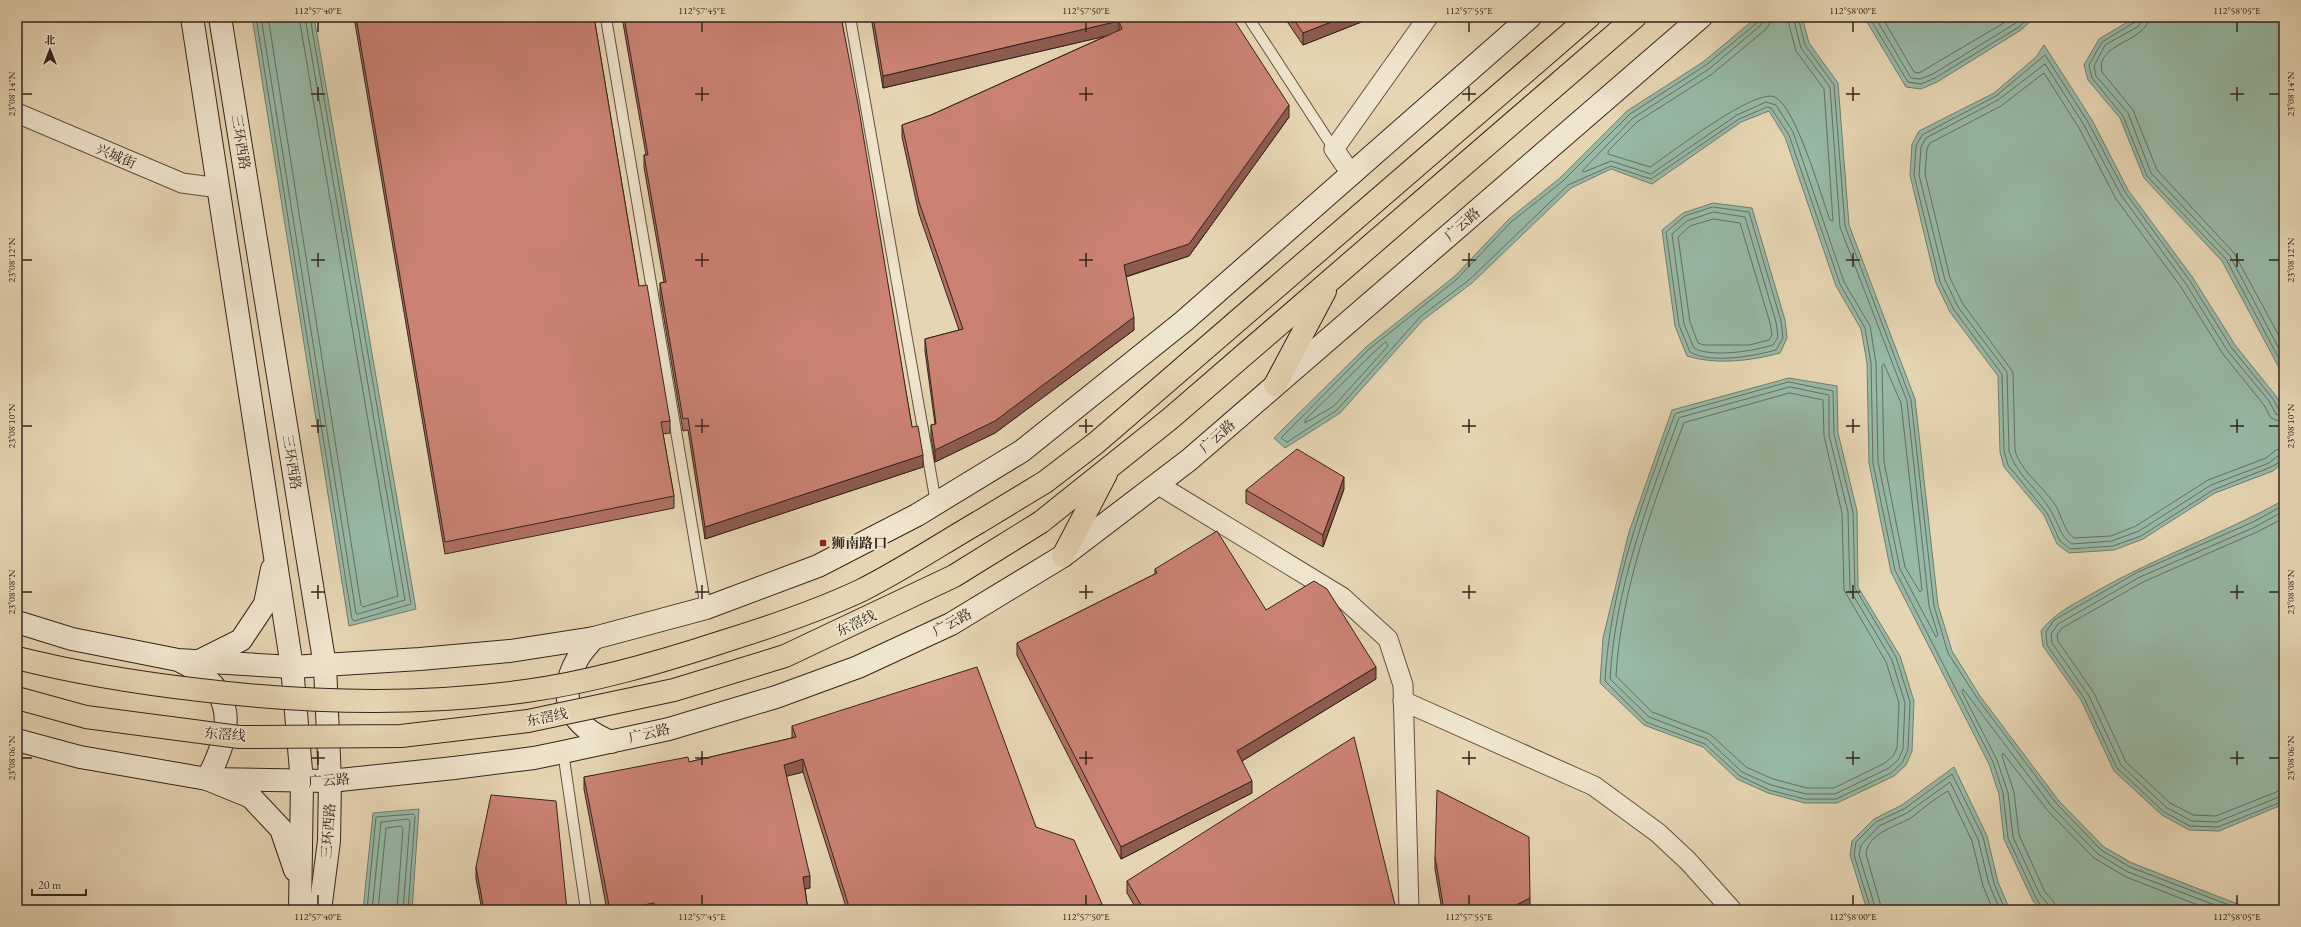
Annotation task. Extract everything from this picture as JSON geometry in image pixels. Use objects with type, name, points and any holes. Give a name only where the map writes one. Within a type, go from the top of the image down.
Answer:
[{"type":"main road","name":"三环西路","points":[[192,17],[292,667],[302,782],[300,910]]},
{"type":"main road","name":"三环西路","points":[[220,17],[325,666],[330,781],[329,841],[320,910]]},
{"type":"main road","points":[[17,622],[72,639],[178,660],[292,667],[325,666],[510,651],[594,638],[706,608],[818,566],[936,503],[1022,451],[1184,321],[1530,17]]},
{"type":"main road","points":[[17,658],[68,671],[161,686],[266,698],[350,702],[439,700],[527,691],[592,678],[672,658],[758,630],[862,590],[1045,482],[1096,443],[1589,17]]},
{"type":"main road","points":[[1063,556],[1111,466],[1171,418],[1635,17]]},
{"type":"main road","name":"广云路","points":[[17,740],[80,757],[207,780],[302,782],[330,781],[534,758],[611,742],[669,729],[776,697],[858,667],[951,624],[1063,556],[1189,460],[1701,17]]},
{"type":"main road","points":[[1275,385],[1330,280]]},
{"type":"main road","name":"东滘线","points":[[17,698],[86,717],[239,737],[401,736],[528,721],[674,690],[785,656],[954,576],[1041,522],[1111,466]]},
{"type":"main road","points":[[199,662],[241,640],[265,604],[275,554]]},
{"type":"main road","points":[[594,638],[577,659],[569,676],[567,694],[573,714],[584,728],[596,736],[611,742]]},
{"type":"main road","points":[[178,660],[207,676],[216,687],[224,708],[226,724],[222,748],[207,780],[251,797],[281,829],[300,884]]},
{"type":"street","points":[[1352,174],[1334,149],[1428,17]]},
{"type":"street","name":"兴城街","points":[[17,113],[182,183],[219,188]]},
{"type":"street","points":[[1157,484],[1342,597],[1388,639],[1403,685],[1410,910]]},
{"type":"street","points":[[1403,701],[1594,786],[1658,833],[1688,861],[1732,910]]},
{"type":"lane","points":[[850,17],[936,503]]},
{"type":"lane","points":[[1248,17],[1334,149]]},
{"type":"lane","points":[[606,18],[706,608]]},
{"type":"lane","points":[[563,752],[586,910]]},
{"type":"water","points":[[252,17],[314,17],[416,609],[349,626]]},
{"type":"water","points":[[1757,17],[1802,17],[1809,43],[1838,83],[1849,225],[1915,399],[1938,605],[1952,651],[1980,696],[2059,801],[2104,847],[2132,863],[2253,910],[2042,910],[2033,901],[2004,839],[1999,794],[1989,764],[1891,572],[1869,463],[1867,363],[1861,329],[1836,286],[1785,137],[1769,111],[1741,122],[1652,184],[1611,169],[1571,188],[1472,283],[1423,320],[1340,413],[1285,448],[1274,438],[1366,347],[1455,276],[1509,219],[1560,178],[1627,111],[1703,62]]},
{"type":"water","points":[[1864,17],[2035,17],[2021,30],[1937,82],[1921,89],[1906,87]]},
{"type":"water","points":[[2136,17],[2284,17],[2284,377],[2222,261],[2144,178],[2120,118],[2088,80],[2084,65],[2099,39]]},
{"type":"water","points":[[2044,45],[2092,120],[2128,190],[2193,278],[2235,345],[2276,396],[2284,411],[2284,462],[2273,471],[2215,493],[2143,539],[2114,550],[2069,553],[2057,544],[2044,515],[2004,467],[2000,452],[1998,376],[1950,312],[1936,283],[1910,175],[1912,144],[1919,131],[1994,93],[2036,57]]},
{"type":"water","points":[[1713,203],[1752,208],[1785,320],[1787,338],[1780,353],[1734,361],[1698,359],[1687,356],[1675,326],[1662,230],[1683,213]]},
{"type":"water","points":[[1789,378],[1837,386],[1838,433],[1857,511],[1858,587],[1900,656],[1914,701],[1912,751],[1906,765],[1894,776],[1837,803],[1805,803],[1768,793],[1737,779],[1703,747],[1644,725],[1600,683],[1603,638],[1629,532],[1672,410]]},
{"type":"water","points":[[2284,500],[2284,804],[2219,831],[2189,830],[2162,815],[2114,771],[2081,700],[2043,646],[2041,631],[2059,613],[2118,579],[2237,524]]},
{"type":"water","points":[[1954,767],[1987,836],[1998,882],[2010,910],[1867,910],[1850,855],[1852,841],[1874,819],[1902,805]]},
{"type":"water","points":[[419,809],[412,910],[363,910],[373,813]]},
{"type":"building","points":[[356,17],[594,17],[639,286],[647,285],[670,421],[661,422],[674,496],[445,542]]},
{"type":"building","points":[[624,17],[841,17],[858,104],[912,427],[918,426],[923,455],[705,527],[688,418],[683,419],[660,283],[666,282],[644,155],[648,155]]},
{"type":"building","points":[[873,17],[1232,17],[1289,105],[1189,244],[1124,265],[1134,317],[995,421],[935,450],[931,425],[936,424],[925,339],[963,329],[919,202],[902,125],[931,115],[1122,29],[1119,21],[883,76]]},
{"type":"building","points":[[1292,17],[1344,17],[1303,33]]},
{"type":"building","points":[[1297,449],[1344,477],[1323,535],[1246,490]]},
{"type":"building","points":[[1217,531],[1266,610],[1314,581],[1327,589],[1376,667],[1237,751],[1252,781],[1121,847],[1017,643],[1157,573],[1155,569]]},
{"type":"building","points":[[977,667],[1036,827],[1074,840],[1102,904],[1085,910],[850,910],[803,759],[784,765],[810,876],[803,877],[808,910],[655,910],[654,903],[610,910],[584,777],[688,757],[689,762],[796,737],[792,726]]},
{"type":"building","points":[[1354,737],[1395,905],[1387,910],[1144,910],[1127,881]]},
{"type":"building","points":[[1437,790],[1529,837],[1530,898],[1506,910],[1444,910],[1435,857]]},
{"type":"building","points":[[491,795],[556,801],[567,910],[484,910],[476,867]]},
{"type":"place","name":"狮南路口","points":[[823,543]]}]
